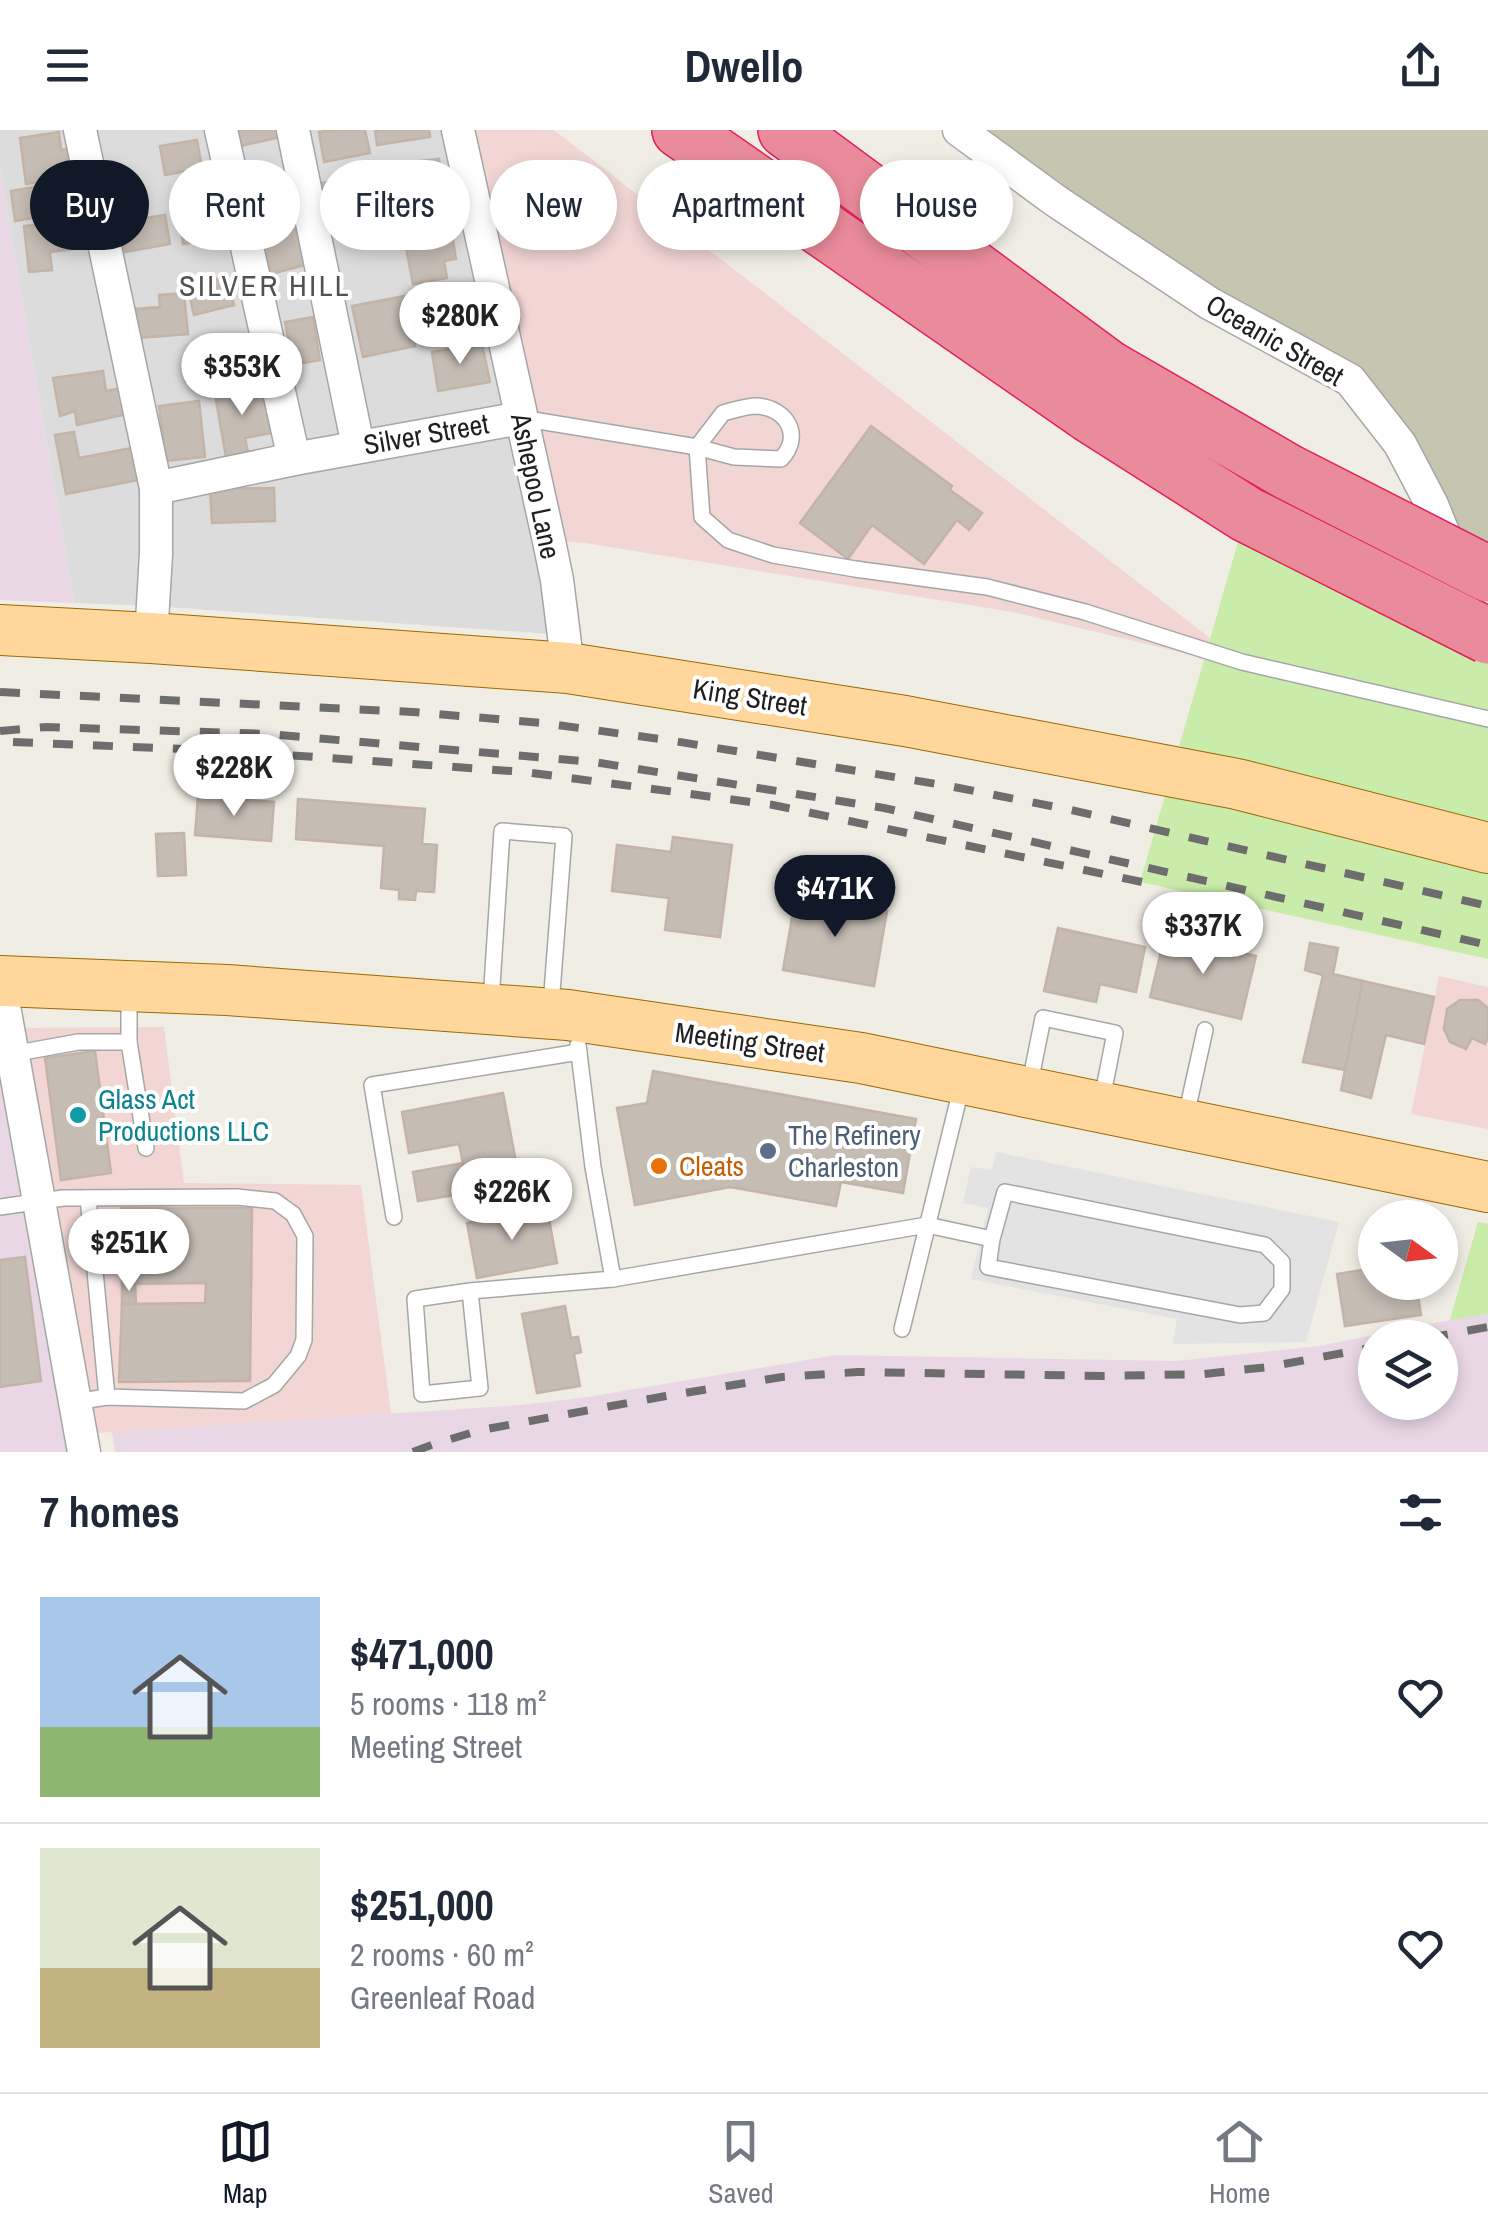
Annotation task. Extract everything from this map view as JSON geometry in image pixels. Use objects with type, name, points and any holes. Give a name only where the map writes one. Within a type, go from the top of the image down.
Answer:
[{"type":"highway","points":[[680,130],[1098,391],[1288,472],[1488,574]]},
{"type":"highway","points":[[786,130],[1246,514],[1488,638]]},
{"type":"main road","name":"King Street","points":[[0,630],[568,668],[905,721],[1221,781],[1488,848]]},
{"type":"main road","name":"Meeting Street","points":[[0,982],[227,990],[490,1009],[568,1027],[860,1058],[1488,1186]]},
{"type":"street","points":[[80,130],[156,488],[151,638]]},
{"type":"street","points":[[222,130],[294,459]]},
{"type":"street","points":[[292,130],[358,446]]},
{"type":"street","name":"Ashepoo Lane","points":[[458,130],[557,580],[568,668]]},
{"type":"street","name":"Oceanic Street","points":[[959,130],[1209,304],[1350,380],[1400,444],[1432,505],[1488,638]]},
{"type":"street","name":"Silver Street","points":[[156,488],[358,446],[521,418]]},
{"type":"street","points":[[0,982],[39,1202],[91,1399],[84,1452]]},
{"type":"lane","points":[[521,418],[697,446],[734,457],[780,459],[791,443],[791,432],[787,420],[778,412],[757,406],[723,413],[697,446],[702,517],[728,540],[773,555],[855,570],[987,587],[1086,612],[1242,662],[1488,719]]},
{"type":"lane","points":[[490,1009],[502,831],[564,836],[568,1027],[613,1279]]},
{"type":"lane","points":[[130,986],[129,1042],[146,1148]]},
{"type":"lane","points":[[1028,1094],[1043,1018],[1115,1033],[1100,1108]]},
{"type":"lane","points":[[394,1217],[372,1085],[568,1027]]},
{"type":"lane","points":[[1184,1125],[1205,1030]]},
{"type":"lane","points":[[12,1054],[78,1042],[129,1042]]},
{"type":"lane","points":[[902,1328],[963,1081]]},
{"type":"lane","points":[[1005,1192],[1265,1245],[1282,1262],[1282,1290],[1264,1313],[1240,1315],[988,1266],[992,1238],[1005,1192]]},
{"type":"lane","points":[[0,1207],[88,1198],[237,1197],[275,1201],[293,1214],[306,1236],[304,1340],[298,1356],[274,1384],[244,1400],[91,1399],[88,1198]]},
{"type":"lane","points":[[470,1291],[480,1388],[422,1394],[414,1299],[470,1291],[613,1279],[927,1226],[992,1238]]},
{"type":"shaded area","name":"SILVER HILL","points":[[0,130],[458,130],[464,160],[320,160],[320,250],[470,250],[470,187],[564,635],[74,603],[0,168]]},
{"type":"shaded area","points":[[456,130],[554,130],[593,160],[490,160],[490,250],[617,250],[617,179],[637,194],[637,250],[709,250],[1210,638],[1205,658],[1013,612],[585,543],[549,541],[470,192],[470,160],[463,160]]},
{"type":"shaded area","points":[[961,130],[1488,130],[1488,574],[1350,380]]},
{"type":"shaded area","points":[[0,168],[74,603],[0,600]]},
{"type":"shaded area","points":[[1439,976],[1488,987],[1488,1129],[1411,1114]]},
{"type":"shaded area","points":[[164,1027],[184,1183],[361,1185],[391,1414],[80,1434],[8,1028]]},
{"type":"shaded area","points":[[0,1028],[84,1452],[0,1452]]},
{"type":"shaded area","points":[[996,1152],[1339,1222],[1306,1342],[1173,1344],[1177,1319],[971,1279],[988,1208],[963,1203],[971,1167],[992,1170]]},
{"type":"shaded area","points":[[1478,1222],[1488,1224],[1488,1452],[115,1452],[112,1432],[521,1405],[836,1355],[1176,1361],[1358,1338],[1358,1420],[1458,1420],[1458,1320],[1450,1320]]},
{"type":"green space","points":[[1246,514],[1488,636],[1488,959],[1140,882]]},
{"type":"green space","points":[[1478,1222],[1488,1224],[1488,1314],[1450,1320]]},
{"type":"building","points":[[237,130],[278,130],[280,137],[241,146]]},
{"type":"building","points":[[365,130],[370,153],[324,160],[319,132]]},
{"type":"building","points":[[375,130],[429,130],[430,137],[377,145]]},
{"type":"building","points":[[59,132],[61,150],[74,148],[76,160],[30,160],[30,183],[26,184],[20,138]]},
{"type":"building","points":[[197,140],[201,160],[169,160],[169,174],[165,175],[160,146]]},
{"type":"building","points":[[30,188],[30,218],[15,221],[11,191]]},
{"type":"building","points":[[165,215],[169,244],[149,248],[149,217]]},
{"type":"building","points":[[30,225],[30,250],[66,250],[50,252],[52,270],[29,272],[24,226]]},
{"type":"building","points":[[300,232],[309,264],[271,274],[264,250],[300,250]]},
{"type":"building","points":[[406,250],[455,250],[456,259],[444,261],[447,278],[413,284]]},
{"type":"building","points":[[227,277],[234,305],[194,315],[187,286]]},
{"type":"building","points":[[467,284],[472,313],[422,322],[417,293]]},
{"type":"building","points":[[184,293],[188,334],[139,338],[136,309],[160,307],[159,295]]},
{"type":"building","points":[[404,296],[415,346],[363,357],[352,306]]},
{"type":"building","points":[[313,317],[320,360],[293,365],[285,322]]},
{"type":"building","points":[[482,344],[490,382],[438,391],[432,352]]},
{"type":"building","points":[[103,371],[106,391],[128,387],[132,413],[77,425],[75,411],[60,416],[53,378]]},
{"type":"building","points":[[263,386],[271,433],[245,438],[248,453],[226,457],[215,395]]},
{"type":"building","points":[[199,401],[205,457],[166,461],[159,406]]},
{"type":"building","points":[[871,426],[982,513],[969,530],[957,520],[924,564],[872,525],[848,559],[800,523]]},
{"type":"building","points":[[74,432],[79,458],[137,447],[143,479],[66,494],[55,435]]},
{"type":"building","points":[[274,488],[275,521],[212,523],[210,489]]},
{"type":"building","points":[[198,796],[274,802],[271,841],[195,835]]},
{"type":"building","points":[[298,799],[425,809],[422,844],[437,845],[434,892],[416,891],[415,900],[399,899],[399,890],[381,888],[384,846],[296,839]]},
{"type":"building","points":[[184,833],[186,875],[158,876],[156,834]]},
{"type":"building","points":[[673,837],[732,845],[720,937],[665,930],[669,898],[612,891],[617,845],[671,852]]},
{"type":"building","points":[[796,895],[887,911],[874,986],[783,970]]},
{"type":"building","points":[[1058,928],[1145,947],[1136,992],[1100,984],[1096,1002],[1044,991]]},
{"type":"building","points":[[1165,935],[1256,956],[1241,1019],[1150,997]]},
{"type":"building","points":[[1310,943],[1338,948],[1333,974],[1363,981],[1345,1070],[1303,1062],[1323,975],[1305,970]]},
{"type":"building","points":[[1363,981],[1434,997],[1424,1044],[1386,1035],[1371,1098],[1341,1090]]},
{"type":"building","points":[[1460,1000],[1478,1000],[1488,1008],[1485,1044],[1472,1038],[1466,1049],[1450,1042],[1444,1029],[1447,1009]]},
{"type":"building","name":"Glass Act Productions LLC","points":[[95,1051],[111,1173],[61,1180],[45,1058]]},
{"type":"building","name":"The Refinery Charleston","points":[[653,1071],[916,1119],[903,1193],[841,1182],[836,1206],[730,1187],[635,1205],[617,1108],[647,1103]]},
{"type":"building","points":[[503,1093],[522,1194],[480,1201],[479,1191],[418,1201],[413,1172],[463,1163],[459,1144],[409,1153],[402,1112]]},
{"type":"building","points":[[121,1208],[252,1208],[250,1381],[119,1382],[122,1304],[205,1303],[206,1283],[122,1284]]},
{"type":"building","points":[[547,1208],[557,1263],[477,1278],[467,1223]]},
{"type":"building","points":[[25,1257],[41,1381],[0,1387],[0,1260]]},
{"type":"building","points":[[1358,1271],[1358,1300],[1419,1300],[1421,1315],[1358,1320],[1358,1324],[1345,1326],[1337,1274]]},
{"type":"building","points":[[122,1284],[135,1284],[136,1304],[122,1304]]},
{"type":"building","points":[[565,1306],[571,1338],[578,1337],[581,1352],[574,1354],[580,1386],[537,1393],[522,1314]]},
{"type":"railway","points":[[0,692],[413,712],[543,723],[674,741],[1071,810],[1488,906]]},
{"type":"railway","points":[[0,731],[47,727],[268,734],[594,762],[884,808],[1488,945]]},
{"type":"railway","points":[[13,742],[231,751],[525,772],[773,805],[1161,886]]},
{"type":"railway","points":[[1458,1332],[1488,1327]]},
{"type":"railway","points":[[413,1452],[481,1430],[782,1377],[858,1372],[1204,1374],[1358,1350]]},
{"type":"place","name":"Glass Act Productions LLC","points":[[78,1115]]},
{"type":"place","name":"The Refinery Charleston","points":[[768,1151]]},
{"type":"place","name":"Cleats","points":[[659,1166]]},
{"type":"district","name":"SILVER HILL","points":[[265,286]]}]
